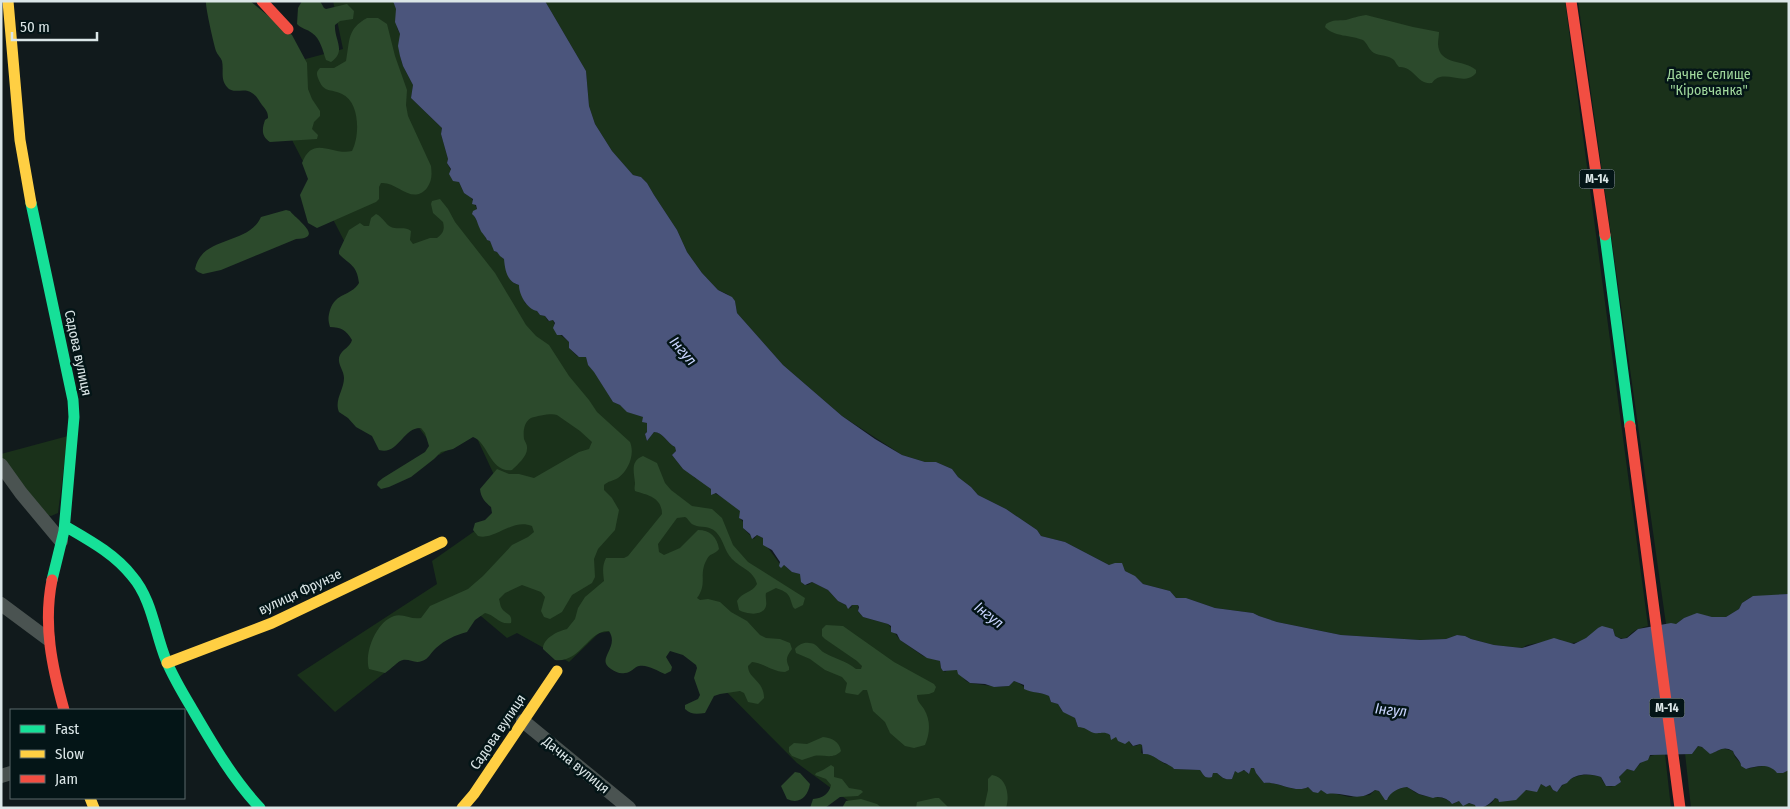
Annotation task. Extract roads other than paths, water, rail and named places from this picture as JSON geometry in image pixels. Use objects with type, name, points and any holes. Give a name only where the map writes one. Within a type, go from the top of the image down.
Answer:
[{"type":"main road","name":"Садова вулиця","points":[[8,1],[20,140],[26,178],[73,400],[74,417],[65,526],[50,588],[47,611],[51,663],[64,709]]},
{"type":"main road","points":[[262,1],[288,29]]},
{"type":"main road","name":"М-14","points":[[1571,1],[1611,277],[1680,808]]},
{"type":"main road","points":[[65,526],[90,540],[110,555],[138,584],[150,610],[160,646],[172,675],[220,757],[260,808]]},
{"type":"main road","name":"вулиця Фрунзе","points":[[168,663],[272,623],[442,542]]},
{"type":"main road","name":"Садова вулиця","points":[[462,808],[474,794],[557,671]]},
{"type":"street","points":[[1,465],[21,493],[61,541]]},
{"type":"street","points":[[1,604],[48,639]]},
{"type":"street","name":"Дачна вулиця","points":[[523,721],[629,808]]},
{"type":"water","name":"Інгул","points":[[393,1],[545,1],[586,71],[589,106],[595,124],[612,151],[633,175],[641,177],[647,183],[677,230],[687,252],[702,273],[718,290],[732,297],[735,301],[737,313],[783,365],[842,416],[875,439],[902,455],[925,462],[936,462],[952,469],[978,495],[1006,509],[1037,530],[1041,536],[1065,542],[1109,565],[1122,563],[1125,571],[1135,576],[1143,584],[1170,591],[1176,598],[1186,598],[1215,608],[1253,613],[1277,622],[1341,635],[1420,640],[1446,639],[1457,635],[1494,645],[1522,648],[1554,638],[1574,644],[1602,626],[1613,629],[1615,636],[1621,639],[1627,638],[1638,629],[1671,623],[1676,624],[1684,618],[1697,613],[1712,617],[1726,617],[1739,609],[1742,603],[1753,596],[1789,594],[1789,770],[1777,773],[1770,768],[1759,766],[1746,769],[1741,766],[1730,749],[1721,749],[1710,754],[1698,746],[1692,754],[1650,755],[1648,760],[1640,763],[1634,771],[1627,769],[1619,777],[1621,782],[1615,786],[1606,786],[1601,777],[1583,775],[1574,777],[1562,785],[1557,792],[1550,785],[1546,787],[1541,784],[1537,792],[1526,790],[1516,800],[1499,802],[1495,798],[1487,805],[1479,808],[1469,803],[1463,806],[1459,801],[1452,804],[1444,798],[1433,798],[1419,794],[1407,787],[1395,791],[1387,800],[1379,791],[1375,790],[1369,794],[1357,797],[1327,794],[1321,790],[1318,793],[1313,792],[1308,787],[1298,789],[1264,783],[1254,768],[1251,768],[1249,774],[1244,770],[1238,773],[1235,771],[1232,779],[1224,778],[1217,773],[1213,773],[1212,777],[1207,777],[1200,770],[1174,769],[1153,756],[1143,754],[1142,745],[1140,744],[1133,746],[1129,741],[1125,744],[1118,741],[1116,737],[1111,740],[1108,734],[1094,733],[1085,728],[1078,727],[1075,718],[1063,712],[1058,704],[1051,702],[1049,696],[1024,689],[1024,685],[1014,681],[1009,686],[994,687],[970,683],[958,674],[957,670],[943,671],[940,661],[927,658],[900,640],[897,634],[891,632],[891,626],[888,624],[863,617],[858,611],[858,605],[852,605],[848,609],[846,605],[838,601],[828,590],[812,582],[805,585],[801,582],[800,574],[792,572],[784,565],[781,568],[779,566],[780,562],[772,550],[763,545],[763,538],[757,535],[752,539],[750,534],[743,528],[743,520],[739,518],[740,511],[716,493],[711,495],[711,489],[683,469],[672,455],[676,451],[675,447],[660,434],[654,432],[647,441],[645,434],[647,432],[647,423],[642,422],[643,417],[627,412],[620,405],[613,402],[588,365],[586,357],[579,357],[569,348],[569,342],[562,335],[557,335],[553,328],[555,323],[553,320],[549,321],[545,316],[540,315],[527,305],[522,297],[519,285],[507,275],[504,259],[494,251],[490,241],[485,237],[472,214],[477,209],[476,205],[472,204],[473,199],[464,193],[459,182],[453,181],[449,174],[451,169],[447,163],[448,159],[441,134],[442,128],[411,98],[413,85],[400,56],[398,46],[400,34],[395,22],[396,9]]},
{"type":"park label","name":"Дачне селище \"Кіровчанка\"","points":[[1709,82]]}]
